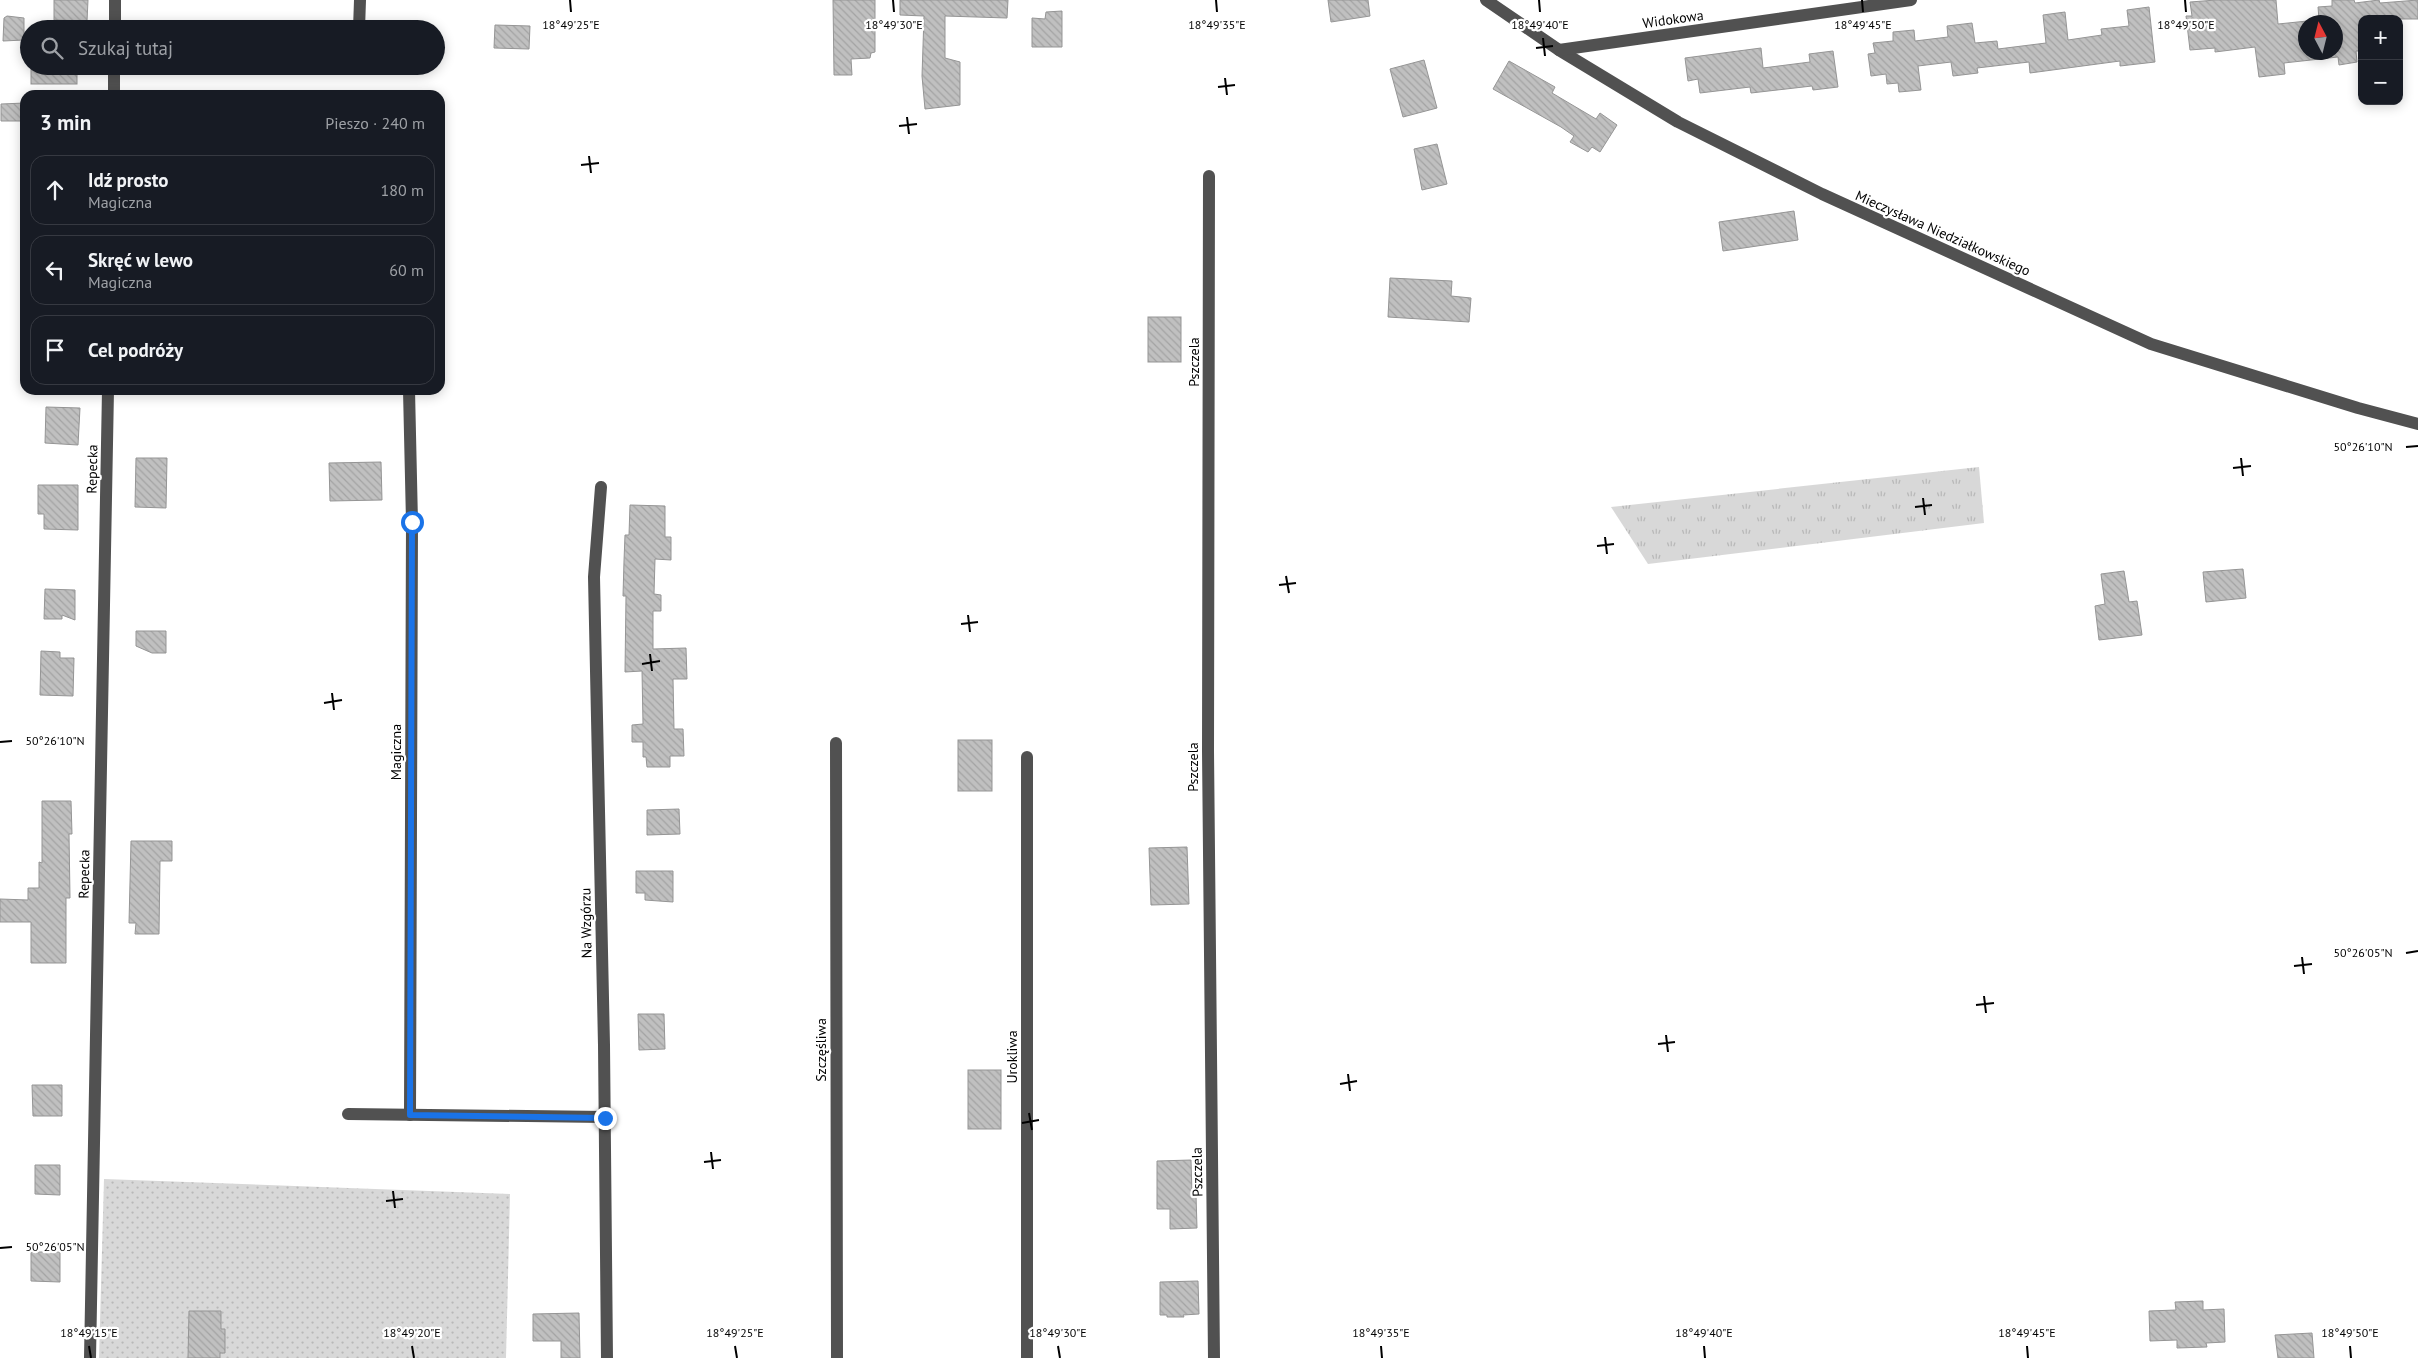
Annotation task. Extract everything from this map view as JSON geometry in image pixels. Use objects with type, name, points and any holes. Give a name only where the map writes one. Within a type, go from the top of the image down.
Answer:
[{"type":"street","points":[[115,0],[115,20]]},
{"type":"street","points":[[359,20],[360,0]]},
{"type":"street","name":"Mieczysława Niedziałkowskiego","points":[[1486,0],[1558,50],[1678,122],[1822,194],[2151,344],[2358,408],[2418,424]]},
{"type":"street","name":"Widokowa","points":[[1558,50],[1911,0]]},
{"type":"street","points":[[114,75],[114,90]]},
{"type":"street","name":"Pszczela","points":[[1209,176],[1208,751],[1214,1358]]},
{"type":"street","name":"Repecka","points":[[90,1358],[108,395]]},
{"type":"street","name":"Magiczna","points":[[409,395],[412,522],[410,1115]]},
{"type":"street","name":"Na Wzgórzu","points":[[600,487],[594,577],[605,1118],[607,1358]]},
{"type":"street","name":"Szczęśliwa","points":[[836,742],[837,1358]]},
{"type":"street","name":"Urokliwa","points":[[1027,756],[1027,1358]]},
{"type":"street","points":[[348,1114],[605,1118]]},
{"type":"green space","points":[[1979,467],[1984,523],[1648,564],[1611,507]]},
{"type":"green space","points":[[104,1179],[510,1194],[506,1358],[99,1358]]},
{"type":"building","points":[[54,0],[88,0],[87,20],[54,20]]},
{"type":"building","points":[[833,0],[875,0],[875,52],[871,53],[870,58],[851,59],[852,75],[834,75]]},
{"type":"building","points":[[900,0],[1008,0],[1007,18],[945,16],[945,58],[960,62],[960,105],[925,109],[922,76],[924,16],[900,15]]},
{"type":"building","points":[[1328,0],[1368,0],[1370,16],[1331,22]]},
{"type":"building","points":[[2276,0],[2278,24],[2298,22],[2298,60],[2311,60],[2284,63],[2285,74],[2259,77],[2255,47],[2215,52],[2215,48],[2190,50],[2186,16],[2192,16],[2190,2]]},
{"type":"building","points":[[2332,0],[2354,0],[2355,3],[2379,0],[2380,3],[2418,0],[2418,19],[2403,19],[2403,15],[2358,15],[2357,62],[2339,65],[2338,60],[2343,60],[2343,15],[2319,15],[2318,7],[2332,6]]},
{"type":"building","points":[[2149,7],[2155,62],[2120,66],[2120,61],[2030,73],[2029,62],[1977,68],[1978,73],[1953,76],[1951,62],[1918,66],[1921,90],[1899,92],[1898,83],[1887,84],[1886,74],[1871,76],[1868,54],[1875,53],[1873,43],[1893,41],[1893,32],[1914,30],[1915,41],[1948,37],[1947,26],[1972,23],[1975,43],[1997,41],[1998,49],[2046,43],[2043,15],[2065,12],[2068,40],[2102,35],[2101,29],[2129,26],[2127,10]]},
{"type":"building","points":[[1062,11],[1062,47],[1032,47],[1032,18],[1045,19],[1046,12]]},
{"type":"building","points":[[7,16],[24,18],[24,20],[20,20],[20,40],[3,41],[4,18]]},
{"type":"building","points":[[495,25],[530,26],[529,49],[494,48]]},
{"type":"building","points":[[1761,48],[1763,68],[1810,62],[1809,54],[1833,51],[1838,87],[1813,90],[1812,86],[1751,93],[1750,87],[1700,93],[1698,79],[1688,81],[1685,58]]},
{"type":"building","points":[[1424,60],[1437,108],[1403,117],[1390,69]]},
{"type":"building","points":[[1509,61],[1555,87],[1552,93],[1596,119],[1600,113],[1617,125],[1600,152],[1592,147],[1588,152],[1570,142],[1574,136],[1561,127],[1493,89]]},
{"type":"building","points":[[31,75],[77,75],[77,84],[31,84]]},
{"type":"building","points":[[20,103],[20,121],[1,121],[1,104]]},
{"type":"building","points":[[1437,144],[1447,184],[1422,190],[1414,149]]},
{"type":"building","points":[[1794,211],[1798,240],[1723,251],[1719,222]]},
{"type":"building","points":[[1390,278],[1452,281],[1451,296],[1471,298],[1469,322],[1388,317]]},
{"type":"building","points":[[1148,317],[1181,317],[1181,362],[1148,362]]},
{"type":"building","points":[[46,407],[80,408],[78,445],[45,443]]},
{"type":"building","points":[[136,458],[167,458],[166,508],[135,507]]},
{"type":"building","points":[[381,462],[382,500],[330,501],[329,463]]},
{"type":"building","points":[[38,485],[78,485],[78,530],[44,529],[44,514],[38,514]]},
{"type":"building","points":[[630,505],[665,506],[665,537],[671,537],[671,560],[655,559],[654,594],[661,595],[661,611],[653,611],[653,649],[686,648],[687,679],[673,679],[674,729],[683,729],[684,756],[670,756],[670,767],[647,767],[646,757],[643,757],[643,742],[632,742],[632,725],[643,724],[642,671],[625,672],[626,596],[623,596],[624,561],[625,535],[629,535]]},
{"type":"building","points":[[2243,569],[2246,598],[2206,602],[2203,572]]},
{"type":"building","points":[[2124,571],[2129,602],[2137,601],[2142,635],[2099,640],[2095,606],[2105,604],[2101,574]]},
{"type":"building","points":[[45,589],[75,590],[75,620],[62,615],[62,619],[44,619]]},
{"type":"building","points":[[136,631],[166,631],[166,653],[152,653],[136,646]]},
{"type":"building","points":[[41,651],[60,652],[60,658],[74,658],[73,696],[40,695]]},
{"type":"building","points":[[958,740],[992,740],[992,791],[958,791]]},
{"type":"building","points":[[42,801],[71,801],[72,834],[69,834],[70,898],[66,898],[66,963],[31,963],[31,922],[0,922],[0,899],[28,900],[28,888],[39,888],[39,862],[42,863]]},
{"type":"building","points":[[679,809],[680,834],[647,835],[647,810]]},
{"type":"building","points":[[131,841],[172,841],[172,861],[160,861],[159,934],[135,934],[136,923],[129,923]]},
{"type":"building","points":[[1187,847],[1189,904],[1151,905],[1149,848]]},
{"type":"building","points":[[636,871],[673,871],[673,902],[645,900],[645,893],[636,893]]},
{"type":"building","points":[[638,1014],[664,1014],[665,1049],[639,1050]]},
{"type":"building","points":[[968,1070],[1001,1070],[1001,1129],[968,1129]]},
{"type":"building","points":[[32,1085],[62,1085],[62,1116],[33,1116]]},
{"type":"building","points":[[1191,1160],[1192,1195],[1196,1195],[1197,1228],[1170,1229],[1170,1209],[1157,1209],[1157,1161]]},
{"type":"building","points":[[35,1165],[60,1165],[60,1195],[35,1194]]},
{"type":"building","points":[[31,1252],[60,1252],[60,1282],[31,1281]]},
{"type":"building","points":[[1198,1281],[1199,1314],[1183,1315],[1184,1317],[1160,1315],[1160,1282]]},
{"type":"building","points":[[2203,1301],[2203,1310],[2224,1309],[2225,1342],[2206,1343],[2207,1347],[2177,1348],[2177,1340],[2150,1341],[2149,1311],[2176,1310],[2175,1302]]},
{"type":"building","points":[[189,1311],[221,1311],[221,1329],[225,1329],[225,1353],[220,1353],[220,1358],[188,1358]]},
{"type":"building","points":[[579,1313],[580,1358],[561,1358],[561,1341],[533,1341],[533,1314]]},
{"type":"building","points":[[2312,1333],[2314,1358],[2278,1358],[2275,1335]]},
{"type":"route","points":[[412,522],[410,1115],[605,1118]]}]
